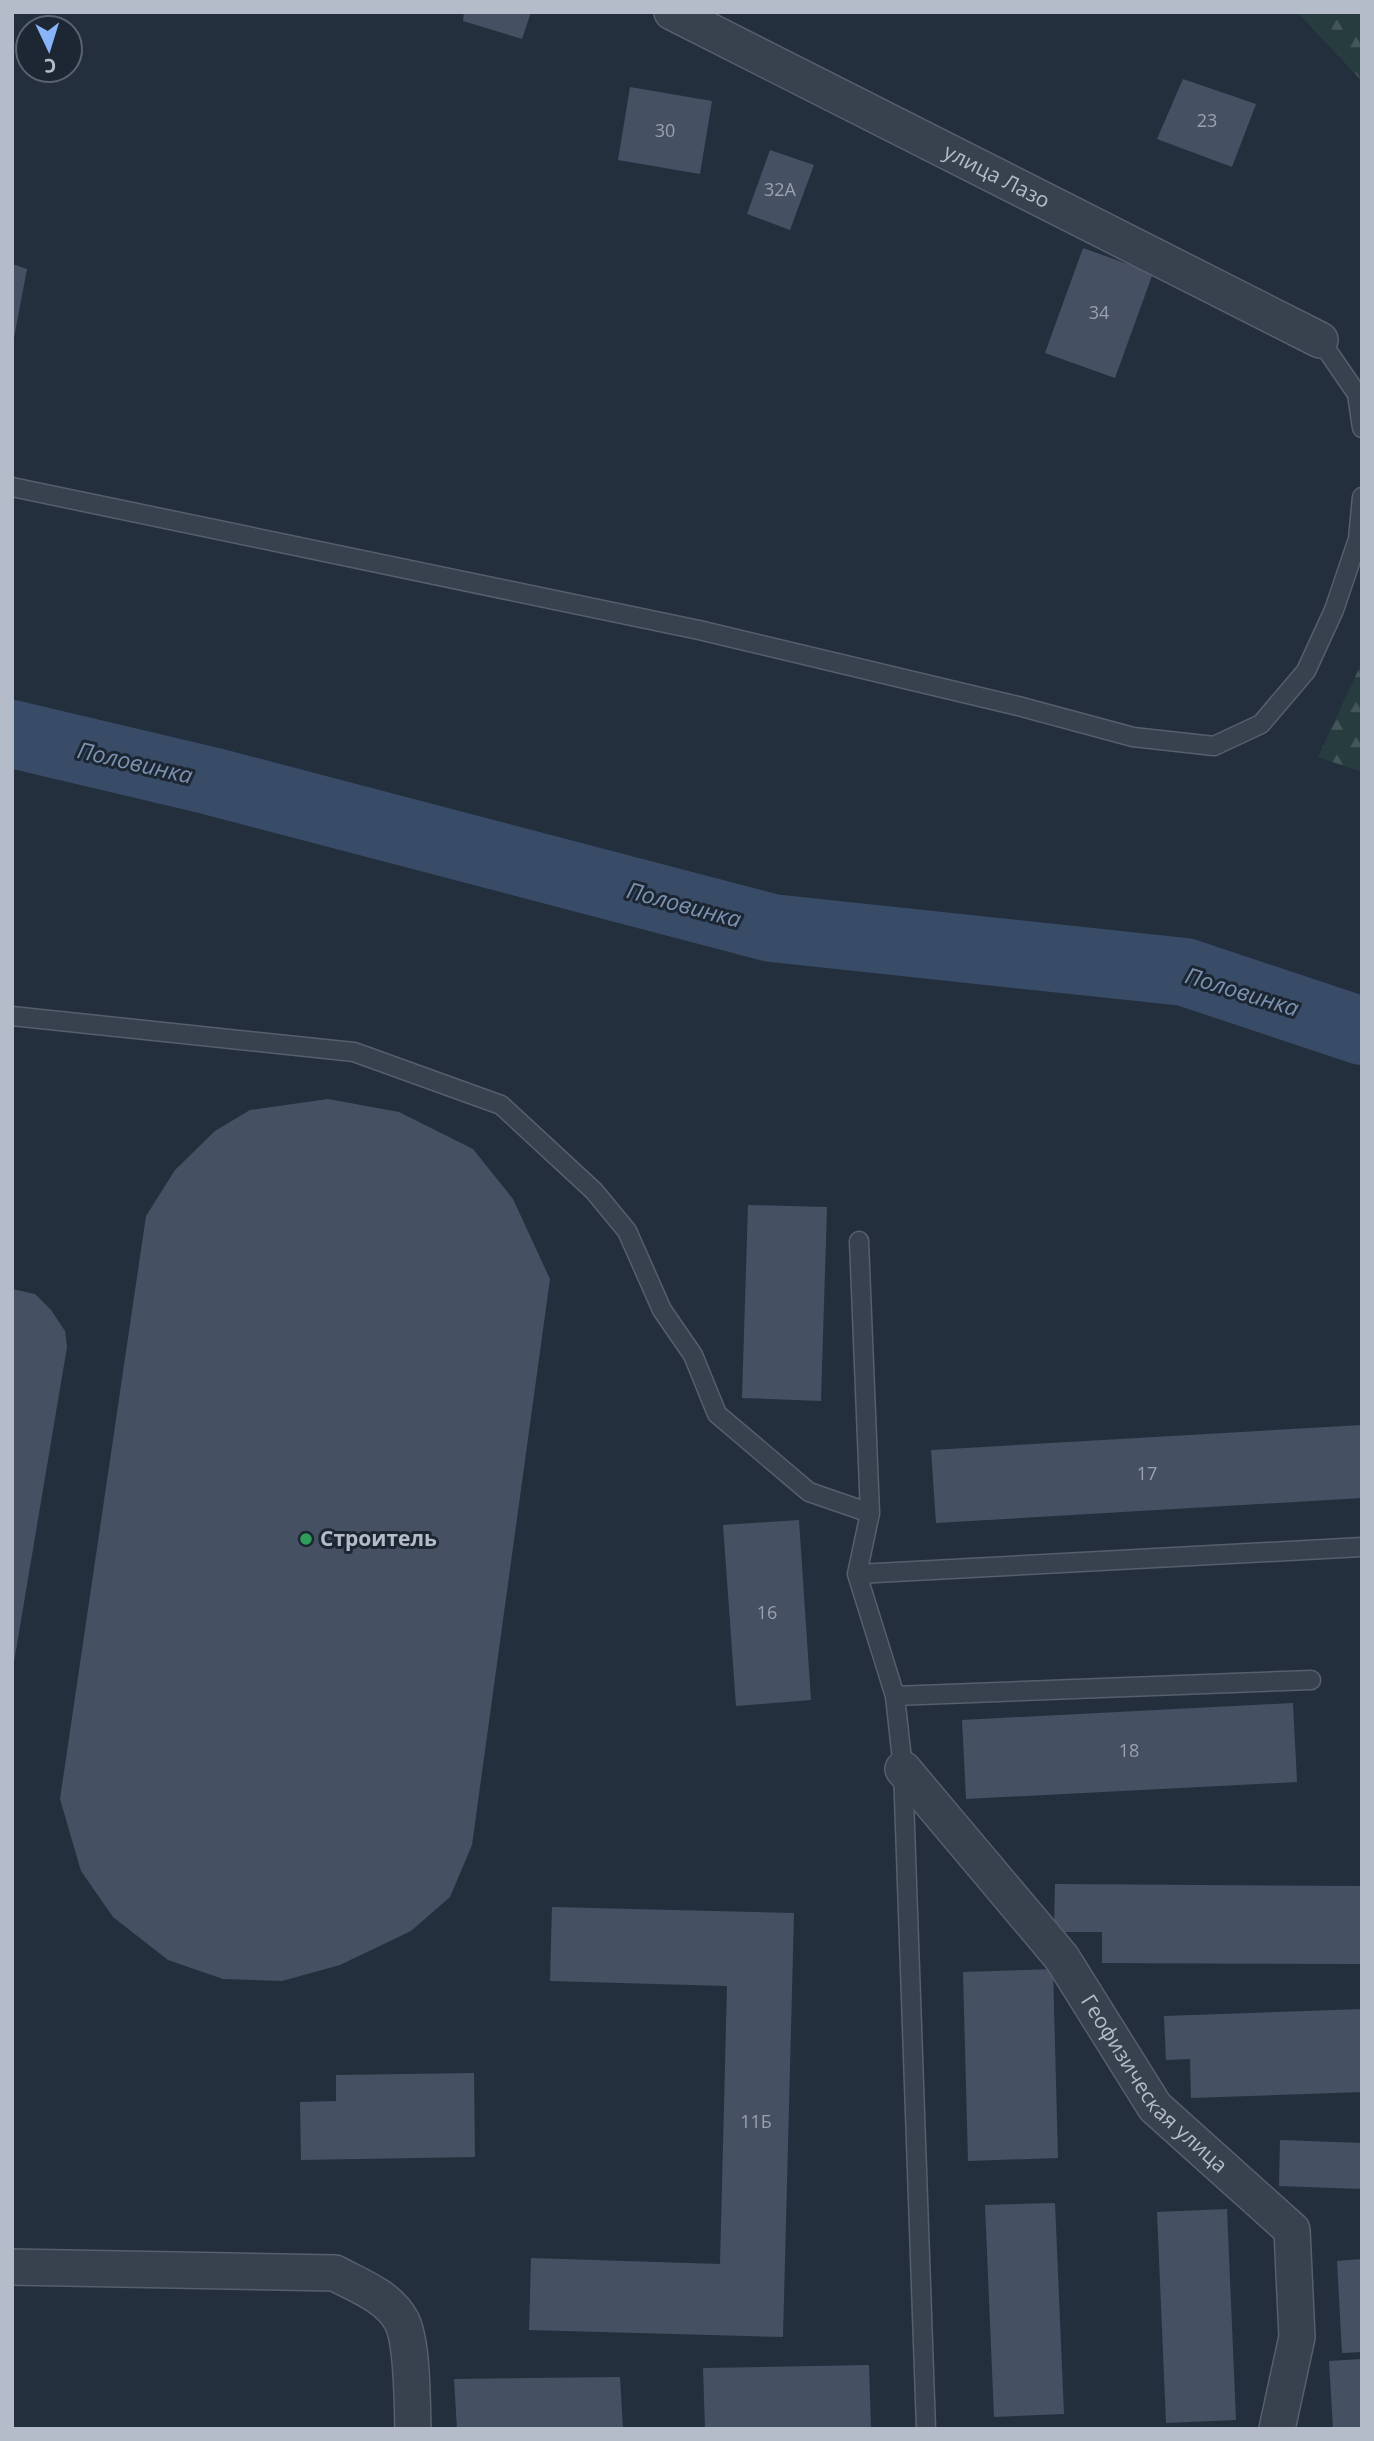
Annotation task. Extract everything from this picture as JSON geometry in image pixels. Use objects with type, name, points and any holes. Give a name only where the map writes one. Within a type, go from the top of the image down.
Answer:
[{"type":"street","name":"улица Лазо","points":[[672,12],[1320,340]]},
{"type":"street","name":"Геофизическая улица","points":[[903,1769],[1062,1958],[1155,2107],[1292,2230],[1297,2337],[1278,2429]]},
{"type":"street","points":[[12,2267],[335,2273],[377,2295],[402,2320],[410,2362],[412,2429]]},
{"type":"lane","points":[[1320,340],[1357,394],[1362,428]]},
{"type":"lane","points":[[12,487],[699,630],[1018,706],[1133,737],[1214,746],[1261,724],[1306,671],[1334,610],[1358,539],[1362,497]]},
{"type":"lane","points":[[12,1016],[354,1052],[501,1105],[594,1191],[627,1231],[662,1310],[693,1355],[717,1414],[809,1492],[870,1513]]},
{"type":"lane","points":[[859,1241],[870,1513],[857,1574],[895,1696],[903,1769],[926,2429]]},
{"type":"lane","points":[[857,1574],[1362,1547]]},
{"type":"lane","points":[[895,1696],[1311,1680]]},
{"type":"green space","points":[[1297,12],[1362,12],[1362,81]]},
{"type":"green space","points":[[1362,662],[1362,772],[1318,757]]},
{"type":"building","points":[[464,12],[531,12],[522,39],[463,21]]},
{"type":"building","points":[[1183,79],[1256,104],[1232,167],[1157,139]]},
{"type":"building","points":[[630,87],[712,101],[700,174],[618,160]]},
{"type":"building","points":[[770,150],[814,165],[790,230],[747,214]]},
{"type":"building","points":[[1083,248],[1153,273],[1115,378],[1045,353]]},
{"type":"building","points":[[12,264],[27,269],[14,338],[12,338]]},
{"type":"building","name":"Строитель","points":[[328,1099],[399,1112],[473,1149],[513,1199],[550,1279],[472,1845],[450,1897],[411,1931],[340,1965],[282,1981],[223,1979],[168,1960],[113,1917],[81,1871],[60,1799],[146,1216],[175,1170],[215,1131],[250,1110]]},
{"type":"building","points":[[748,1205],[827,1207],[821,1401],[742,1398]]},
{"type":"building","points":[[12,1289],[35,1294],[51,1310],[65,1331],[67,1347],[14,1662]]},
{"type":"building","points":[[1362,1425],[1362,1498],[936,1523],[931,1450]]},
{"type":"building","points":[[799,1520],[811,1700],[736,1706],[723,1525]]},
{"type":"building","points":[[1293,1703],[1297,1782],[966,1799],[962,1720]]},
{"type":"building","points":[[1055,1884],[1362,1886],[1362,1964],[1102,1963],[1102,1932],[1054,1932]]},
{"type":"building","points":[[552,1907],[794,1913],[783,2337],[529,2330],[531,2258],[720,2264],[727,1986],[550,1981]]},
{"type":"building","points":[[1053,1969],[1058,2158],[968,2161],[963,1972]]},
{"type":"building","points":[[1362,2009],[1362,2092],[1191,2098],[1190,2059],[1166,2060],[1164,2016]]},
{"type":"building","points":[[474,2073],[475,2157],[301,2160],[300,2102],[336,2101],[336,2075]]},
{"type":"building","points":[[1280,2140],[1362,2143],[1362,2189],[1279,2186]]},
{"type":"building","points":[[1055,2203],[1064,2414],[994,2417],[985,2205]]},
{"type":"building","points":[[1227,2209],[1236,2420],[1166,2423],[1157,2212]]},
{"type":"building","points":[[1362,2259],[1362,2352],[1342,2353],[1337,2261]]},
{"type":"building","points":[[1362,2359],[1362,2429],[1333,2429],[1329,2361]]},
{"type":"building","points":[[869,2365],[871,2429],[705,2429],[703,2368]]},
{"type":"building","points":[[620,2377],[623,2429],[457,2429],[454,2379]]},
{"type":"waterway","name":"Половинка","points":[[12,734],[211,781],[772,928],[1185,972],[1362,1031]]},
{"type":"place","name":"Строитель","points":[[306,1539]]}]
